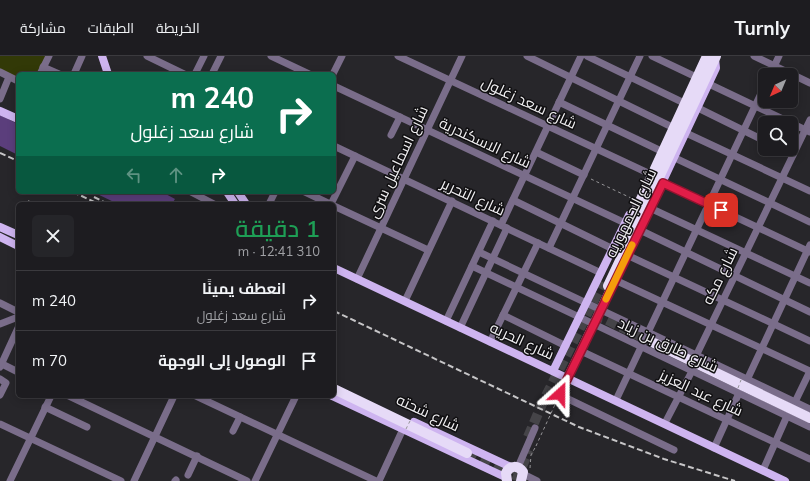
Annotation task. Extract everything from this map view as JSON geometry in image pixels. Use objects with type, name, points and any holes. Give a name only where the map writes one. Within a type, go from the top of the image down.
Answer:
[{"type":"highway","name":"شارع الجمهوريه","points":[[607,283],[711,57]]},
{"type":"highway","points":[[654,343],[810,418]]},
{"type":"highway","points":[[336,390],[467,452]]},
{"type":"highway","points":[[506,480],[506,471],[521,473]]},
{"type":"main road","points":[[102,56],[107,72]]},
{"type":"main road","name":"شارع الجمهوريه","points":[[553,371],[594,289],[607,283],[627,255],[638,230],[675,158],[716,68],[711,57],[700,63],[613,249],[607,283],[600,311],[567,378]]},
{"type":"main road","points":[[0,110],[16,118]]},
{"type":"main road","points":[[0,227],[16,234]]},
{"type":"main road","points":[[0,237],[16,245]]},
{"type":"main road","name":"شارع الحريه","points":[[336,269],[665,423],[784,481]]},
{"type":"main road","points":[[594,289],[597,297],[601,298],[607,283]]},
{"type":"main road","name":"شارع شحته","points":[[336,385],[521,473]]},
{"type":"main road","name":"شارع شحته","points":[[336,398],[484,466],[506,480]]},
{"type":"main road","points":[[484,466],[488,462],[489,457]]},
{"type":"street","points":[[41,72],[49,56]]},
{"type":"street","points":[[75,72],[82,56]]},
{"type":"street","points":[[147,56],[180,72]]},
{"type":"street","points":[[196,72],[204,56]]},
{"type":"street","points":[[213,72],[221,56]]},
{"type":"street","points":[[271,56],[305,72]]},
{"type":"street","points":[[334,72],[342,56]]},
{"type":"street","name":"شارع سعد زغلول","points":[[398,56],[648,173]]},
{"type":"street","name":"شارع اسماعيل سرى","points":[[357,279],[462,56]]},
{"type":"street","points":[[527,56],[670,126]]},
{"type":"street","points":[[460,328],[486,273],[513,200],[581,56]]},
{"type":"street","points":[[587,56],[682,102]]},
{"type":"street","points":[[549,248],[640,56]]},
{"type":"street","points":[[652,56],[694,76]]},
{"type":"street","points":[[754,56],[810,83]]},
{"type":"street","points":[[774,66],[779,56]]},
{"type":"street","points":[[43,67],[54,72]]},
{"type":"street","points":[[0,72],[16,80]]},
{"type":"street","points":[[0,99],[9,77]]},
{"type":"street","points":[[709,84],[776,116]]},
{"type":"street","name":"شارع الاسكندرية","points":[[336,87],[573,198],[625,224]]},
{"type":"street","points":[[616,400],[758,100]]},
{"type":"street","points":[[559,102],[659,150]]},
{"type":"street","points":[[698,108],[758,138]]},
{"type":"street","points":[[391,135],[400,117]]},
{"type":"street","name":"شارع مكه","points":[[798,147],[808,131],[810,120]]},
{"type":"street","points":[[798,126],[808,131]]},
{"type":"street","points":[[686,133],[810,191]]},
{"type":"street","name":"شارع التحرير","points":[[336,147],[549,248],[607,283],[663,302],[810,371]]},
{"type":"street","points":[[536,152],[584,175]]},
{"type":"street","points":[[336,194],[355,156]]},
{"type":"street","name":"شارع مكه","points":[[696,356],[793,156]]},
{"type":"street","points":[[675,158],[810,222]]},
{"type":"street","points":[[663,183],[758,228],[809,249],[762,348],[744,380]]},
{"type":"street","points":[[195,194],[210,202]]},
{"type":"street","points":[[309,194],[327,202]]},
{"type":"street","points":[[513,200],[613,249]]},
{"type":"street","points":[[404,301],[452,201]]},
{"type":"street","points":[[336,207],[428,250]]},
{"type":"street","points":[[650,208],[810,283]]},
{"type":"street","points":[[446,321],[493,222]]},
{"type":"street","points":[[638,230],[810,312]]},
{"type":"street","points":[[490,342],[538,243]]},
{"type":"street","name":"شارع طارق بن زياد","points":[[479,252],[744,380],[810,409]]},
{"type":"street","points":[[627,255],[810,341]]},
{"type":"street","name":"شارع طارق بن زياد","points":[[472,266],[692,371],[738,391],[810,427]]},
{"type":"street","points":[[0,303],[16,311]]},
{"type":"street","points":[[503,315],[566,346]]},
{"type":"street","points":[[0,324],[16,318]]},
{"type":"street","points":[[16,332],[1,365],[16,371]]},
{"type":"street","name":"شارع عبد العزيز","points":[[581,351],[810,459]]},
{"type":"street","points":[[665,423],[692,371]]},
{"type":"street","points":[[795,402],[810,371]]},
{"type":"street","points":[[567,378],[560,392],[562,396],[674,450]]},
{"type":"street","points":[[0,379],[6,383],[0,395]]},
{"type":"street","points":[[714,448],[738,391]]},
{"type":"street","points":[[10,481],[50,398]]},
{"type":"street","points":[[74,398],[247,481]]},
{"type":"street","points":[[134,481],[173,398]]},
{"type":"street","points":[[200,398],[376,481]]},
{"type":"street","points":[[255,481],[295,398]]},
{"type":"street","points":[[45,407],[87,427]]},
{"type":"street","points":[[762,470],[787,416]]},
{"type":"street","points":[[233,432],[240,417]]},
{"type":"street","points":[[0,424],[121,481]]},
{"type":"street","points":[[535,428],[521,473],[537,481]]},
{"type":"street","points":[[379,481],[405,429]]},
{"type":"street","points":[[188,476],[196,456]]},
{"type":"path","points":[[584,175],[635,200]]},
{"type":"path","points":[[625,224],[638,230]]},
{"type":"path","points":[[738,391],[744,380]]},
{"type":"path","points":[[521,473],[536,446],[558,398]]},
{"type":"path","points":[[405,429],[410,421]]},
{"type":"green space","points":[[0,56],[49,56],[41,72],[16,72],[16,80],[0,72]]},
{"type":"building","points":[[0,115],[16,123],[16,154],[0,146]]},
{"type":"building","points":[[97,194],[166,194],[175,199],[173,202],[114,202]]},
{"type":"tunnel","points":[[528,437],[542,404],[603,282]]},
{"type":"tunnel","points":[[593,316],[603,318],[654,343]]},
{"type":"tunnel","points":[[516,481],[529,450]]},
{"type":"tunnel","points":[[467,453],[501,468],[515,469]]},
{"type":"railway","points":[[0,153],[16,160]]},
{"type":"railway","points":[[77,194],[95,202]]},
{"type":"railway","points":[[94,197],[104,202]]},
{"type":"railway","points":[[336,312],[579,427],[664,459],[735,481]]},
{"type":"slow traffic","points":[[606,299],[632,245]]},
{"type":"route","points":[[560,394],[663,183],[721,210]]}]
